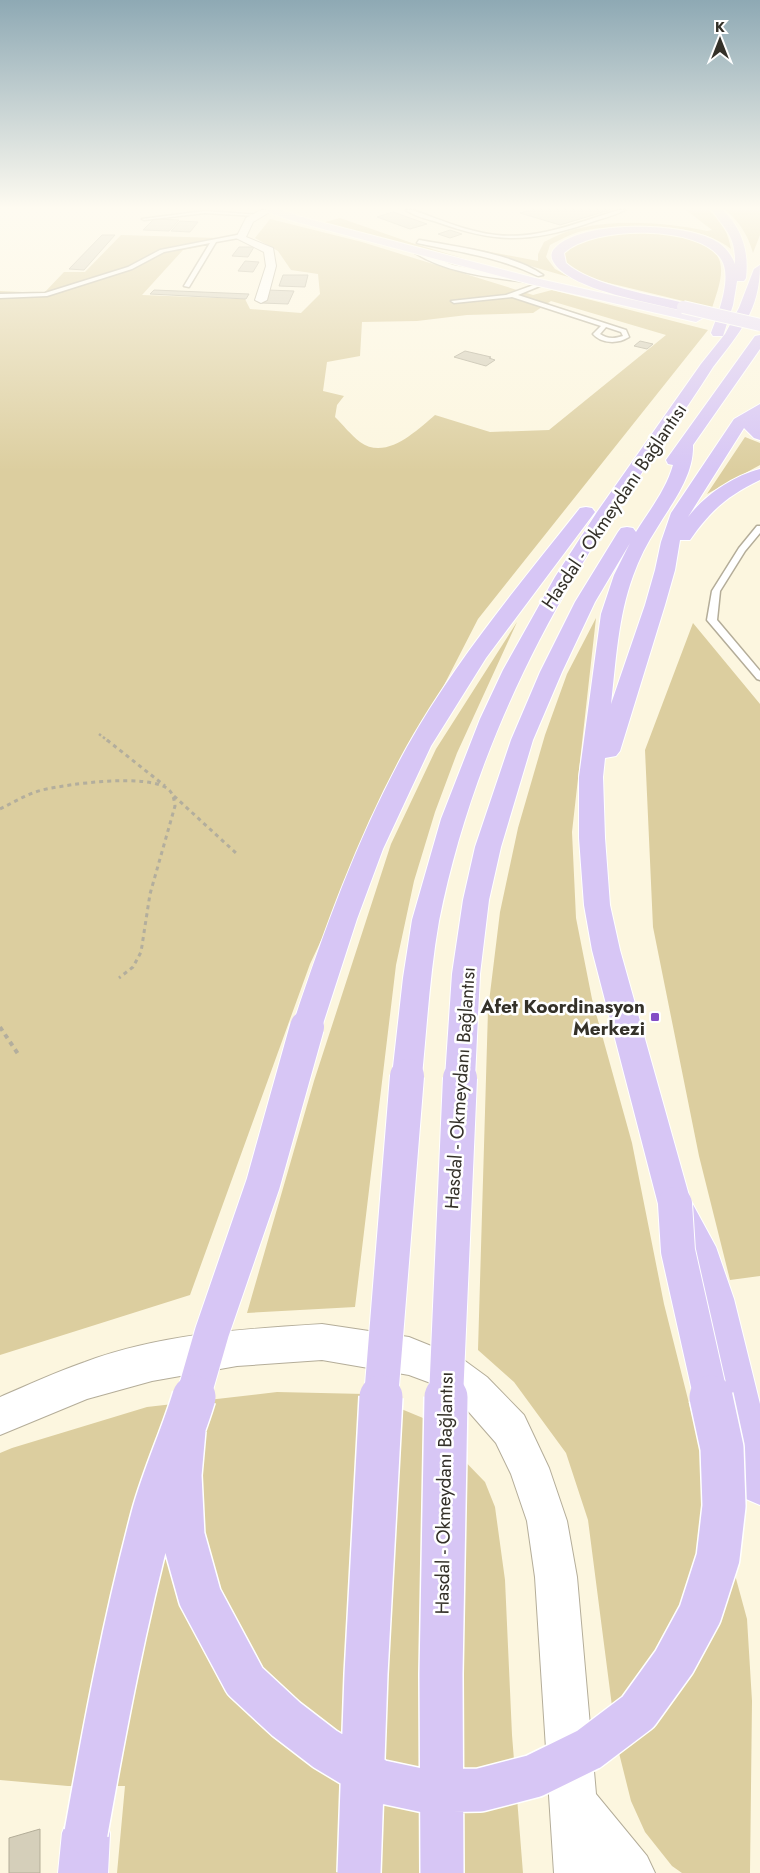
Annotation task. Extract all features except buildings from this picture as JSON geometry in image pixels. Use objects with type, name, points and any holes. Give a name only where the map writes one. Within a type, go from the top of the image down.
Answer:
[{"type":"highway","points":[[649,297],[683,307]]},
{"type":"highway","points":[[716,354],[715,341],[731,297]]},
{"type":"highway","name":"Hasdal - Okmeydanı Bağlantısı","points":[[359,1873],[364,1713],[380,1413],[413,1008],[426,920],[451,829],[469,776],[493,715],[529,639],[568,571],[619,492],[716,354],[726,344],[747,297]]},
{"type":"highway","name":"Hasdal - Okmeydanı Bağlantısı","points":[[442,1873],[441,1688],[445,1397],[466,974],[476,900],[488,847],[522,740],[551,672],[586,602],[632,522],[759,341]]},
{"type":"highway","points":[[758,409],[751,420],[751,427],[760,435]]},
{"type":"highway","points":[[666,570],[670,542],[680,513],[740,422],[758,409]]},
{"type":"highway","points":[[84,1853],[107,1716],[132,1599],[154,1512],[184,1430],[212,1332],[263,1184],[307,1027],[340,925],[373,840],[418,748],[438,714],[506,616],[639,442],[656,427],[672,419]]},
{"type":"highway","points":[[184,1430],[180,1475],[183,1536],[200,1597],[245,1681],[286,1719],[325,1749],[378,1781],[425,1790],[480,1790],[534,1776],[589,1749],[638,1712],[674,1662],[700,1614],[718,1558],[724,1506],[722,1448],[678,1251],[675,1204],[606,950],[598,905],[592,838],[591,777],[611,614],[616,594],[640,540],[678,476],[685,446]]},
{"type":"highway","points":[[592,838],[598,820],[607,757],[614,728],[666,570],[688,527],[699,514],[732,488],[760,474]]},
{"type":"highway","points":[[675,1204],[699,1247],[716,1299],[760,1485]]},
{"type":"main road","points":[[611,297],[696,318],[759,341]]},
{"type":"main road","points":[[632,297],[760,325]]},
{"type":"main road","points":[[0,1416],[86,1380],[152,1362],[237,1348],[322,1342],[409,1356],[448,1371],[474,1390],[510,1429],[529,1468],[547,1521],[556,1577],[579,1873]]},
{"type":"main road","points":[[574,1804],[630,1873]]},
{"type":"lane","points":[[454,301],[489,297]]},
{"type":"lane","points":[[519,297],[605,325]]},
{"type":"lane","points":[[760,528],[742,550],[716,592],[712,620],[760,676]]},
{"type":"path","points":[[99,734],[166,788],[236,853]]},
{"type":"path","points":[[0,809],[22,797],[42,790],[81,784],[115,780],[137,780],[166,788]]},
{"type":"path","points":[[119,978],[133,967],[141,952],[150,894],[175,806],[174,796]]},
{"type":"path","points":[[0,1027],[18,1054]]},
{"type":"shaded area","points":[[0,297],[245,299],[250,309],[301,313],[317,297],[581,297],[708,330],[478,619],[404,763],[310,964],[190,1295],[0,1355]],"holes":[[[551,301],[666,335],[549,430],[490,432],[435,415],[400,442],[380,448],[370,447],[360,442],[335,417],[337,405],[344,396],[323,391],[327,362],[360,356],[362,322],[417,321],[467,315],[533,313]]]},
{"type":"shaded area","points":[[668,297],[715,297],[712,308]]},
{"type":"shaded area","points":[[745,437],[760,443],[760,465],[707,494]]},
{"type":"shaded area","points":[[596,618],[572,832],[576,918],[592,999],[632,1143],[664,1304],[698,1439],[747,1619],[752,1701],[750,1873],[682,1873],[672,1866],[645,1832],[631,1801],[617,1745],[588,1520],[566,1453],[514,1382],[478,1350],[488,1010],[500,912],[518,828],[545,735],[567,674]]},
{"type":"shaded area","points":[[517,622],[457,753],[435,812],[414,881],[396,965],[355,1307],[247,1313],[314,1081],[391,844],[436,749]]},
{"type":"shaded area","points":[[693,623],[760,704],[760,1276],[730,1280],[699,1156],[653,927],[645,750]]},
{"type":"shaded area","points":[[277,1392],[365,1394],[423,1418],[485,1482],[495,1507],[505,1580],[512,1735],[523,1873],[117,1873],[125,1786],[68,1786],[0,1780],[0,1453],[147,1407]]},
{"type":"place","name":"Afet Koordinasyon Merkezi","points":[[655,1017]]}]
